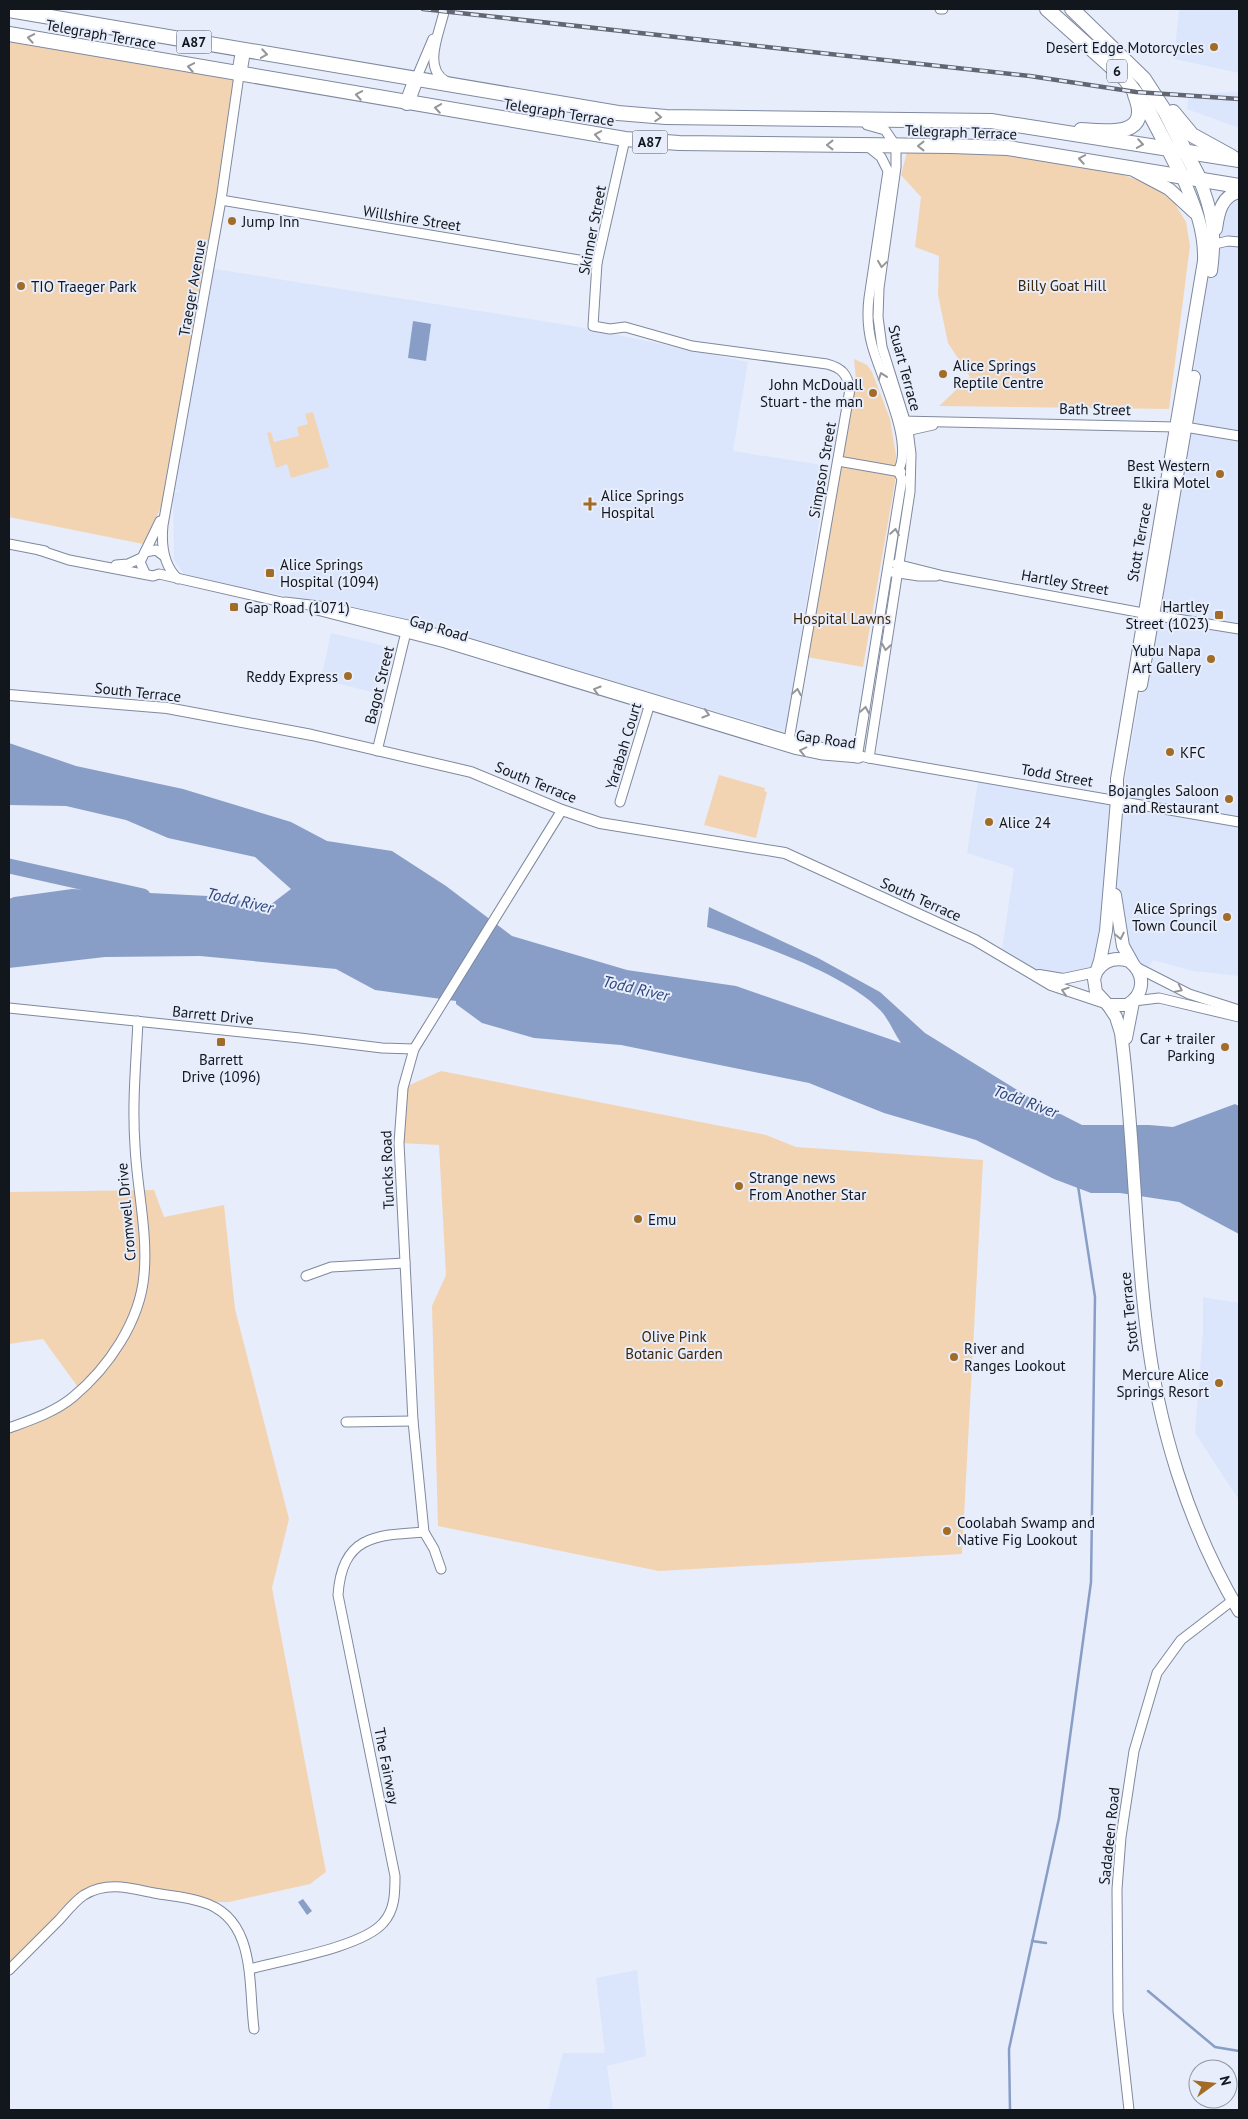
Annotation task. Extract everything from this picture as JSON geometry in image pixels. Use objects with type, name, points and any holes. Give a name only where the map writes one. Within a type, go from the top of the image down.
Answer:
[{"type":"main road","name":"6","points":[[1047,9],[1125,79],[1148,108],[1182,176]]},
{"type":"main road","name":"6","points":[[1072,9],[1135,68],[1154,94],[1199,178]]},
{"type":"main road","name":"Telegraph Terrace","points":[[9,10],[618,114],[743,119],[959,120],[1021,124],[1185,151]]},
{"type":"main road","name":"Telegraph Terrace","points":[[9,34],[625,140],[679,143],[1008,148],[1199,178]]},
{"type":"main road","points":[[239,75],[244,50]]},
{"type":"main road","points":[[1135,68],[1144,74],[1154,85],[1192,135],[1239,160]]},
{"type":"main road","points":[[1021,124],[1110,132],[1124,130],[1136,121],[1139,108],[1134,92],[1125,79]]},
{"type":"main road","points":[[407,103],[416,80]]},
{"type":"main road","name":"A87","points":[[1185,151],[1239,160]]},
{"type":"main road","points":[[1129,168],[1174,193],[1189,206],[1200,220]]},
{"type":"main road","name":"Stott Terrace","points":[[1181,427],[1203,267],[1204,240],[1200,220],[1182,176]]},
{"type":"main road","name":"A87","points":[[1199,178],[1239,186]]},
{"type":"main road","name":"Stott Terrace","points":[[1097,971],[1106,931],[1111,853],[1117,800],[1117,779],[1215,244],[1209,206],[1199,178]]},
{"type":"main road","points":[[1215,244],[1217,220],[1222,204],[1231,195],[1239,192]]},
{"type":"main road","name":"Stott Terrace","points":[[1111,853],[1118,926],[1123,946],[1135,966]]},
{"type":"main road","points":[[1122,959],[1135,966],[1142,982],[1141,989],[1133,1001],[1121,1007],[1107,1004],[1096,992],[1094,986],[1097,971],[1107,961],[1122,959]]},
{"type":"main road","name":"Stott Terrace","points":[[1124,1053],[1133,1001]]},
{"type":"main road","name":"Stott Terrace","points":[[1107,1004],[1119,1024],[1124,1053],[1146,1325],[1162,1417],[1196,1522],[1236,1606]]},
{"type":"street","points":[[416,80],[445,10]]},
{"type":"street","points":[[445,10],[434,51],[434,69],[439,77],[454,86]]},
{"type":"street","name":"Traeger Avenue","points":[[165,559],[162,536],[221,200],[239,75]]},
{"type":"street","points":[[743,119],[875,126],[890,134],[896,146]]},
{"type":"street","name":"Skinner Street","points":[[592,326],[597,263],[625,140]]},
{"type":"street","name":"Stuart Terrace","points":[[865,145],[880,156],[888,171],[868,298],[868,317],[872,344],[903,427],[902,463],[898,471],[902,479],[902,487],[894,568],[869,758]]},
{"type":"street","name":"Stuart Terrace","points":[[858,756],[910,492],[911,474],[903,427],[882,346],[878,317],[879,288],[896,167],[896,146]]},
{"type":"street","name":"Willshire Street","points":[[221,200],[597,263]]},
{"type":"street","points":[[1215,244],[1238,242]]},
{"type":"street","name":"Simpson Street","points":[[592,326],[610,329],[625,328],[692,346],[840,367],[848,377],[850,389],[789,740]]},
{"type":"street","name":"Bath Street","points":[[903,427],[949,423],[1181,427],[1239,436]]},
{"type":"street","points":[[838,461],[911,474]]},
{"type":"street","name":"Traeger Avenue","points":[[143,555],[167,504]]},
{"type":"street","name":"Gap Road","points":[[9,544],[115,565],[134,571]]},
{"type":"street","name":"Gap Road","points":[[39,550],[69,560],[153,576],[159,574],[285,602],[327,607],[624,693],[794,749],[823,755],[858,756]]},
{"type":"street","points":[[115,565],[128,564],[156,550],[179,579]]},
{"type":"street","points":[[143,555],[141,566],[145,573]]},
{"type":"street","points":[[159,574],[164,570],[165,559]]},
{"type":"street","name":"Hartley Street","points":[[894,568],[1239,629]]},
{"type":"street","name":"Bagot Street","points":[[377,751],[407,629]]},
{"type":"street","name":"South Terrace","points":[[9,696],[167,708],[312,735],[471,772],[562,810],[600,823],[785,853],[974,940],[1061,990],[1107,1004]]},
{"type":"street","name":"Gap Road","points":[[650,701],[789,740],[869,758]]},
{"type":"street","name":"Yarabah Court","points":[[620,802],[650,701]]},
{"type":"street","name":"Todd Street","points":[[869,758],[1239,822]]},
{"type":"street","name":"Tuncks Road","points":[[441,1569],[434,1549],[424,1532],[413,1420],[400,1127],[403,1088],[414,1049],[562,810]]},
{"type":"street","points":[[1135,966],[1189,994],[1239,1010]]},
{"type":"street","name":"South Terrace","points":[[1028,972],[1063,979],[1097,971]]},
{"type":"street","points":[[1133,1001],[1159,998],[1239,1017]]},
{"type":"street","name":"Barrett Drive","points":[[9,1008],[382,1048],[414,1049]]},
{"type":"street","name":"Cromwell Drive","points":[[9,1428],[56,1408],[80,1390],[113,1352],[136,1314],[140,1303],[144,1275],[145,1246],[135,1147],[133,1106],[138,1021]]},
{"type":"street","points":[[306,1276],[331,1267],[405,1263]]},
{"type":"street","points":[[346,1422],[413,1420]]},
{"type":"street","name":"The Fairway","points":[[250,1969],[352,1942],[372,1933],[384,1923],[391,1910],[395,1894],[395,1876],[338,1595],[339,1578],[343,1565],[350,1554],[372,1538],[383,1534],[424,1532]]},
{"type":"street","name":"Sadadeen Road","points":[[1129,2110],[1118,2012],[1117,1889],[1121,1837],[1134,1751],[1157,1673],[1181,1640],[1236,1606]]},
{"type":"street","points":[[9,1970],[83,1896],[102,1887],[112,1886],[203,1902],[220,1910],[235,1923],[241,1935],[250,1969],[249,1982],[254,2029]]},
{"type":"shaded area","points":[[1179,9],[1239,9],[1239,73],[1174,59]]},
{"type":"shaded area","points":[[1239,92],[1239,128],[1187,109],[1189,94]]},
{"type":"shaded area","points":[[1239,192],[1239,976],[1193,971],[1153,960],[1146,972],[1123,946],[1112,857],[1097,971],[1044,977],[1001,956],[1014,868],[967,853],[979,775],[1117,799],[1125,781],[1185,427],[1217,220]]},
{"type":"shaded area","name":"Alice Springs Hospital","points":[[209,268],[574,326],[748,362],[733,451],[828,466],[786,732],[418,624],[329,604],[186,577],[174,560],[173,492],[181,491],[170,489]]},
{"type":"shaded area","points":[[331,633],[386,646],[375,693],[321,679]]},
{"type":"shaded area","name":"Mercure Alice Springs Resort","points":[[1203,1297],[1239,1303],[1239,1500],[1195,1433],[1203,1333]]},
{"type":"shaded area","points":[[637,1970],[646,2056],[607,2066],[613,2110],[548,2110],[563,2053],[605,2053],[596,1978]]},
{"type":"green space","points":[[9,34],[239,75],[170,489],[143,544],[9,517]]},
{"type":"green space","name":"Billy Goat Hill","points":[[963,147],[1116,172],[1157,188],[1175,204],[1186,222],[1190,246],[1169,409],[939,406],[970,377],[948,343],[938,295],[939,256],[915,247],[921,197],[901,175],[907,152]]},
{"type":"green space","name":"Hospital Lawns","points":[[854,359],[867,365],[872,372],[890,419],[896,455],[895,482],[863,667],[807,657],[856,380]]},
{"type":"green space","points":[[313,412],[329,467],[291,478],[287,464],[276,468],[267,433],[271,432],[274,442],[299,436],[297,427],[308,424],[305,414]]},
{"type":"green space","points":[[719,775],[765,788],[764,791],[767,792],[756,838],[704,825]]},
{"type":"green space","name":"Olive Pink Botanic Garden","points":[[441,1071],[766,1135],[796,1147],[983,1160],[962,1554],[659,1571],[438,1526],[432,1306],[446,1275],[439,1145],[399,1143],[403,1088]]},
{"type":"green space","points":[[154,1190],[164,1217],[224,1205],[235,1309],[289,1519],[272,1588],[326,1872],[310,1884],[229,1902],[203,1902],[120,1886],[89,1893],[9,1970],[9,1428],[38,1417],[80,1390],[43,1339],[9,1344],[9,1192]]},
{"type":"water","points":[[413,321],[431,324],[426,361],[408,358]]},
{"type":"water","points":[[9,743],[76,766],[183,789],[291,822],[327,841],[392,851],[446,886],[512,936],[627,970],[736,986],[901,1043],[881,1011],[846,984],[775,951],[707,927],[709,907],[818,958],[880,992],[925,1033],[1035,1101],[1082,1125],[1173,1127],[1235,1104],[1239,1106],[1239,1234],[1179,1202],[1120,1193],[1091,1193],[1054,1179],[976,1140],[884,1113],[809,1083],[621,1045],[534,1038],[482,1023],[456,1004],[456,1001],[375,990],[336,969],[200,956],[105,957],[9,968],[9,899],[14,897],[72,889],[208,896],[270,905],[291,889],[255,857],[168,838],[126,820],[66,806],[9,805]]},
{"type":"water","points":[[303,1899],[312,1911],[307,1915],[298,1902]]},
{"type":"waterway","name":"Todd River","points":[[9,866],[143,896]]},
{"type":"waterway","points":[[1010,2110],[1009,2049],[1059,1818],[1091,1582],[1095,1297],[1078,1186]]},
{"type":"waterway","points":[[1032,1941],[1046,1943]]},
{"type":"waterway","points":[[1148,1991],[1215,2047],[1239,2051]]},
{"type":"railway","points":[[423,9],[1030,76],[1136,92],[1239,99]]},
{"type":"place","name":"Desert Edge Motorcycles","points":[[1214,47]]},
{"type":"place","name":"Jump Inn","points":[[232,221]]},
{"type":"place","name":"TIO Traeger Park","points":[[21,286]]},
{"type":"place","name":"Alice Springs Reptile Centre","points":[[943,374]]},
{"type":"place","name":"John McDouall Stuart - the man","points":[[873,393]]},
{"type":"place","name":"Best Western Elkira Motel","points":[[1220,474]]},
{"type":"place","name":"Alice Springs Hospital","points":[[590,504]]},
{"type":"place","name":"Alice Springs Hospital (1094)","points":[[270,573]]},
{"type":"place","name":"Gap Road (1071)","points":[[234,607]]},
{"type":"place","name":"Hartley Street (1023)","points":[[1219,615]]},
{"type":"place","name":"Yubu Napa Art Gallery","points":[[1211,659]]},
{"type":"place","name":"Reddy Express","points":[[348,676]]},
{"type":"place","name":"KFC","points":[[1170,752]]},
{"type":"place","name":"Bojangles Saloon and Restaurant","points":[[1229,799]]},
{"type":"place","name":"Alice 24","points":[[989,822]]},
{"type":"place","name":"Alice Springs Town Council","points":[[1227,917]]},
{"type":"place","name":"Barrett Drive (1096)","points":[[221,1042]]},
{"type":"place","name":"Car + trailer Parking","points":[[1225,1047]]},
{"type":"place","name":"Strange news From Another Star","points":[[739,1186]]},
{"type":"place","name":"Emu","points":[[638,1219]]},
{"type":"place","name":"River and Ranges Lookout","points":[[954,1357]]},
{"type":"place","name":"Mercure Alice Springs Resort","points":[[1219,1383]]},
{"type":"place","name":"Coolabah Swamp and Native Fig Lookout","points":[[947,1531]]}]
